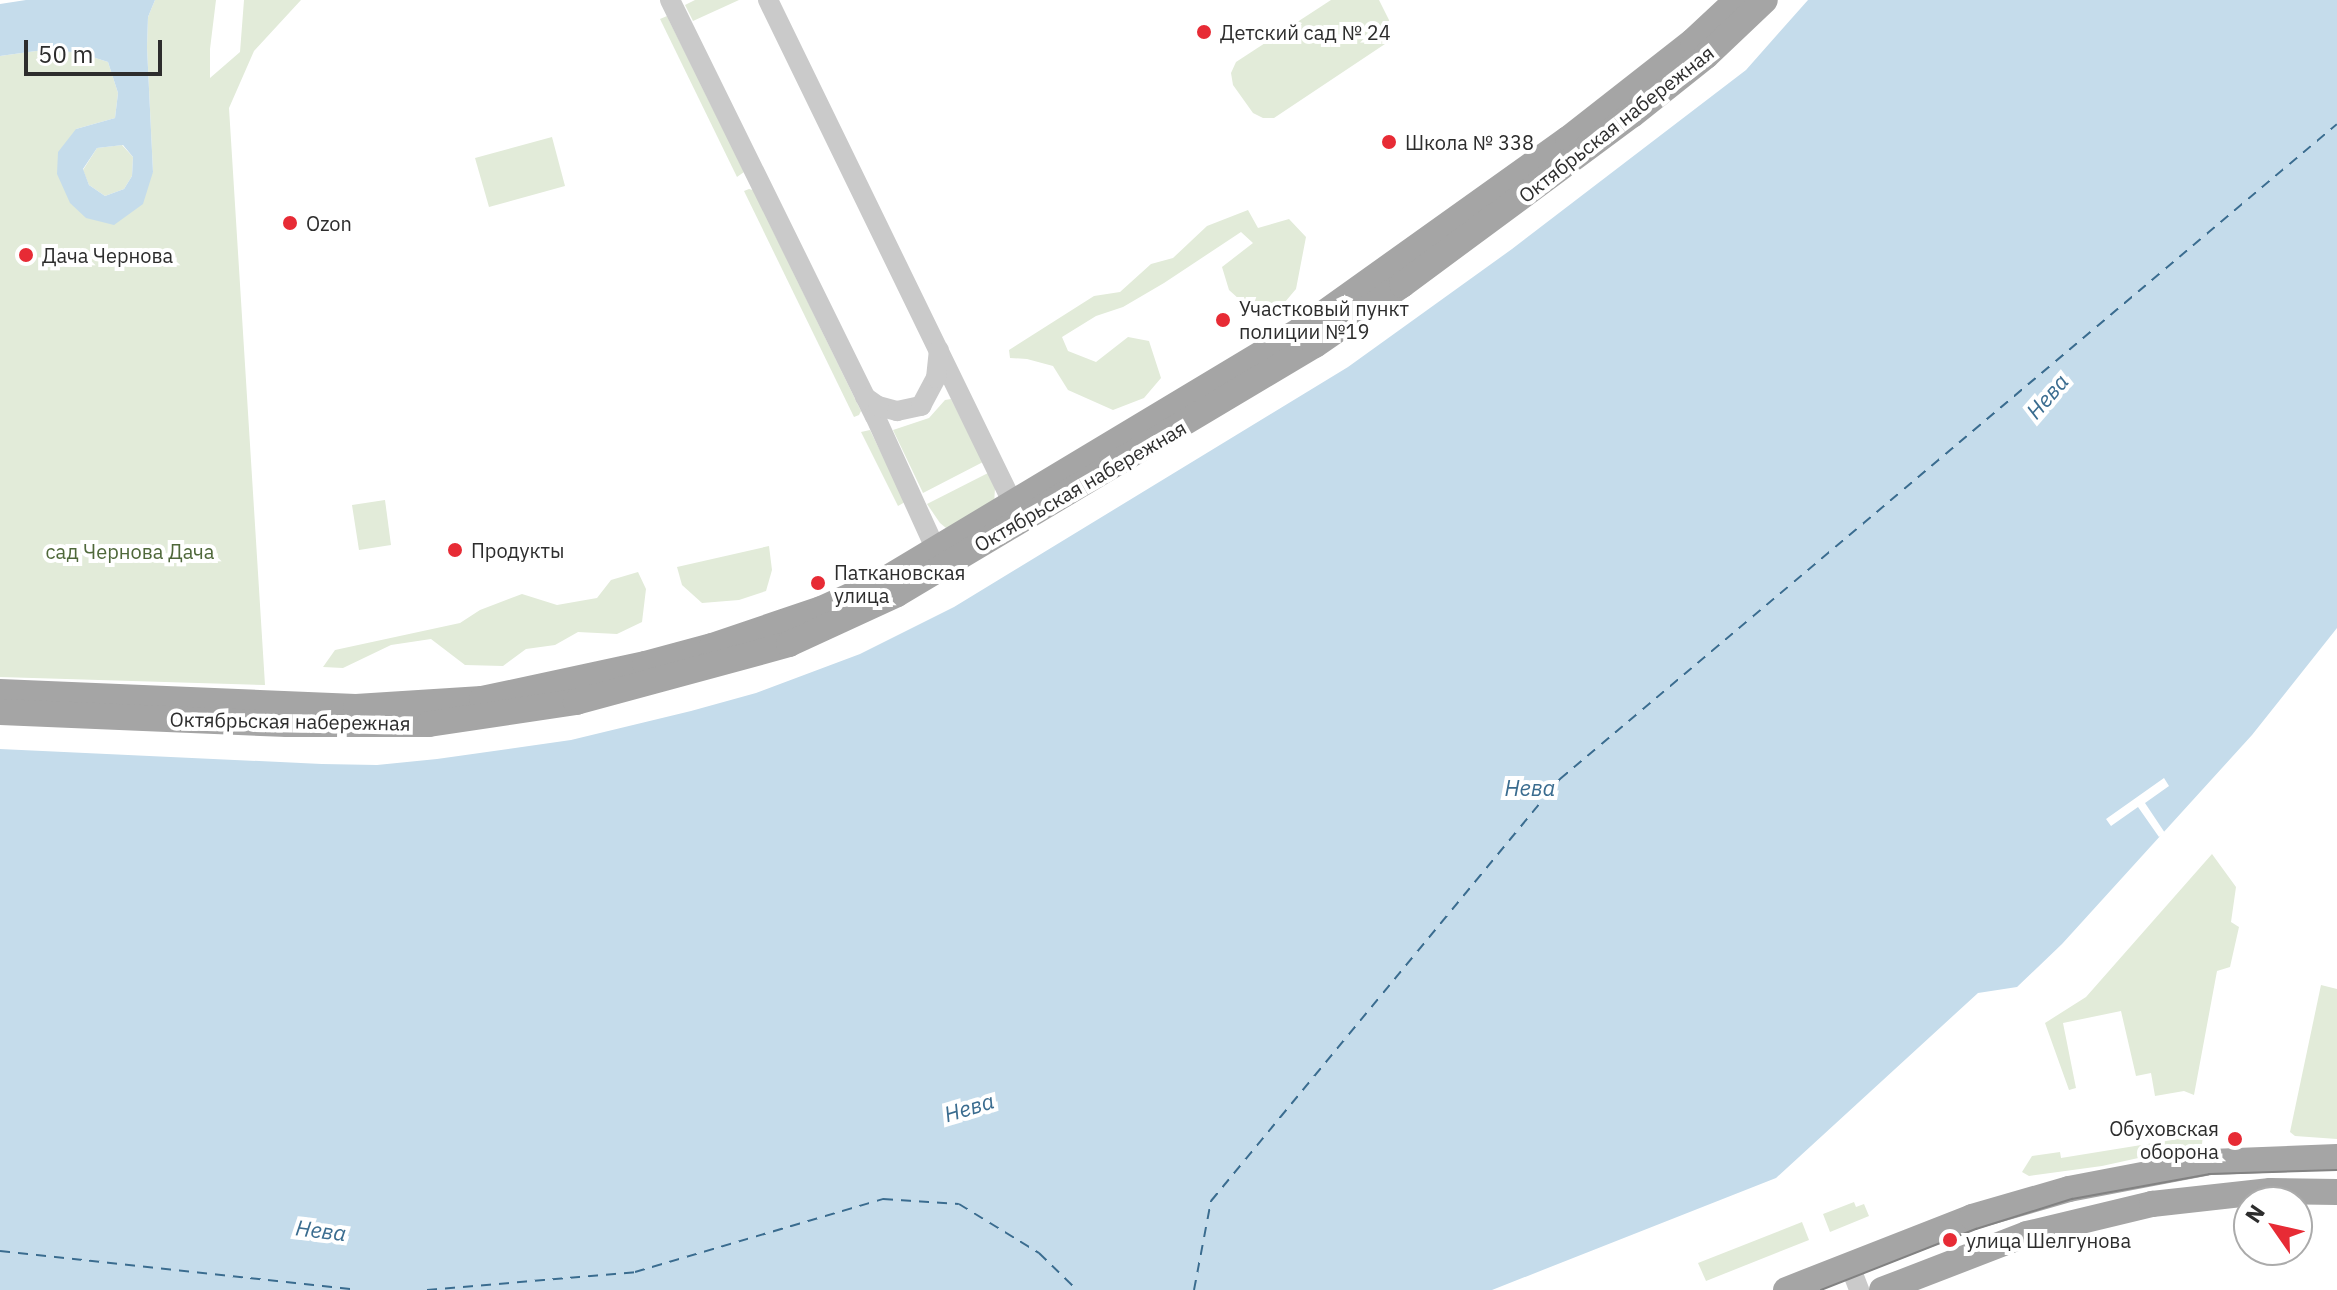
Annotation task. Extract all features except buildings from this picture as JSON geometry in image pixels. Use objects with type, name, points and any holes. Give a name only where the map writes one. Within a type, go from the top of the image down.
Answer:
[{"type":"main road","name":"Октябрьская набережная","points":[[0,712],[358,726],[429,724],[576,702],[789,644],[897,594],[1017,511],[1394,266],[1614,104],[1693,41],[1737,0]]},
{"type":"main road","name":"Октябрьская набережная","points":[[0,692],[356,707],[482,699],[589,678],[765,629],[881,582],[936,550],[1220,405],[1360,315],[1632,115],[1706,56],[1765,0]]},
{"type":"main road","points":[[1786,1290],[1855,1278],[1972,1217],[2069,1189],[2211,1162],[2337,1157]]},
{"type":"main road","points":[[1882,1290],[2027,1234],[2152,1204],[2270,1191],[2337,1192]]},
{"type":"street","points":[[670,0],[936,550]]},
{"type":"street","points":[[768,0],[1017,511]]},
{"type":"street","points":[[864,396],[878,406],[897,411],[921,406],[936,378],[939,350]]},
{"type":"green space","name":"сад Чернова Дача","points":[[155,0],[216,0],[210,78],[240,52],[244,0],[301,0],[254,51],[229,108],[265,685],[0,677],[0,56],[36,51],[77,52],[108,62],[118,93],[115,118],[76,129],[86,218],[153,172],[147,47],[148,17]]},
{"type":"green space","points":[[695,0],[739,0],[693,21],[685,5]]},
{"type":"green space","points":[[1331,0],[1379,0],[1389,20],[1388,42],[1274,118],[1263,118],[1253,113],[1233,85],[1231,73],[1236,62]]},
{"type":"green space","points":[[667,16],[744,172],[737,177],[660,19]]},
{"type":"green space","points":[[552,137],[565,186],[489,207],[475,158]]},
{"type":"green space","points":[[122,145],[133,157],[132,176],[124,189],[105,196],[89,185],[83,170],[97,148]]},
{"type":"green space","points":[[753,190],[861,411],[859,415],[854,417],[744,191]]},
{"type":"green space","points":[[1248,210],[1258,228],[1289,219],[1306,237],[1296,289],[1285,302],[1250,309],[1229,290],[1222,267],[1253,243],[1241,232],[1164,283],[1123,307],[1096,316],[1062,337],[1068,351],[1096,362],[1128,337],[1149,341],[1161,378],[1144,398],[1113,410],[1068,390],[1053,366],[1010,358],[1009,350],[1094,296],[1120,292],[1151,264],[1173,258],[1207,226]]},
{"type":"green space","points":[[951,399],[983,462],[923,493],[893,430],[929,418],[945,400]]},
{"type":"green space","points":[[870,430],[905,502],[898,506],[861,432]]},
{"type":"green space","points":[[988,473],[995,488],[994,505],[946,528],[940,523],[927,504]]},
{"type":"green space","points":[[385,500],[391,545],[359,550],[352,505]]},
{"type":"green space","points":[[769,546],[772,570],[766,591],[739,600],[702,603],[682,585],[677,567]]},
{"type":"green space","points":[[638,572],[646,589],[642,622],[617,634],[578,632],[555,645],[526,649],[503,666],[465,665],[431,639],[391,645],[343,668],[323,667],[335,650],[460,623],[480,610],[522,594],[557,605],[597,598],[611,580]]},
{"type":"green space","points":[[2212,854],[2236,887],[2231,922],[2239,927],[2230,967],[2217,971],[2194,1095],[2184,1091],[2155,1096],[2151,1073],[2136,1076],[2121,1011],[2063,1023],[2076,1088],[2069,1090],[2045,1023],[2086,997]]},
{"type":"green space","points":[[2321,985],[2337,989],[2337,1139],[2295,1136],[2290,1132]]},
{"type":"green space","points":[[2203,1135],[2202,1144],[2102,1166],[2029,1176],[2022,1172],[2032,1156],[2060,1152],[2061,1158]]},
{"type":"green space","points":[[1854,1202],[1856,1207],[1864,1204],[1869,1216],[1830,1232],[1823,1214]]},
{"type":"green space","points":[[1802,1222],[1809,1240],[1706,1281],[1698,1263]]},
{"type":"water","points":[[26,0],[155,0],[148,17],[147,47],[153,172],[143,204],[114,225],[86,218],[70,203],[57,174],[58,152],[76,129],[115,118],[118,93],[108,62],[77,52],[36,51],[0,56],[0,4]],"holes":[[[123,145],[133,157],[132,176],[124,189],[105,196],[89,185],[83,169],[97,148]]]},
{"type":"water","name":"Нева","points":[[1808,0],[2337,0],[2337,628],[2252,735],[2062,944],[2017,987],[1978,993],[1776,1178],[1492,1290],[0,1290],[0,749],[322,764],[377,765],[437,759],[571,740],[691,711],[756,693],[860,654],[954,607],[1348,367],[1512,249],[1746,70]]},
{"type":"pier","points":[[2164,778],[2169,786],[2145,803],[2165,833],[2159,837],[2138,807],[2111,826],[2106,819]]},
{"type":"ferry route","points":[[1194,1290],[1211,1201],[1560,779],[2337,124]]},
{"type":"ferry route","points":[[427,1290],[635,1272],[883,1199],[959,1204],[1039,1253],[1077,1290]]},
{"type":"ferry route","points":[[0,1251],[357,1290]]},
{"type":"tram line","points":[[1821,1290],[1976,1229],[2072,1199],[2209,1174],[2337,1170]]},
{"type":"place","name":"Детский сад № 24","points":[[1204,32]]},
{"type":"place","name":"Школа № 338","points":[[1389,142]]},
{"type":"place","name":"Ozon","points":[[290,223]]},
{"type":"place","name":"Дача Чернова","points":[[26,255]]},
{"type":"place","name":"Участковый пункт полиции №19","points":[[1223,320]]},
{"type":"place","name":"Продукты","points":[[455,550]]},
{"type":"place","name":"Паткановская улица","points":[[818,583]]},
{"type":"place","name":"Обуховская оборона","points":[[2235,1139]]},
{"type":"place","name":"улица Шелгунова","points":[[1950,1240]]}]
